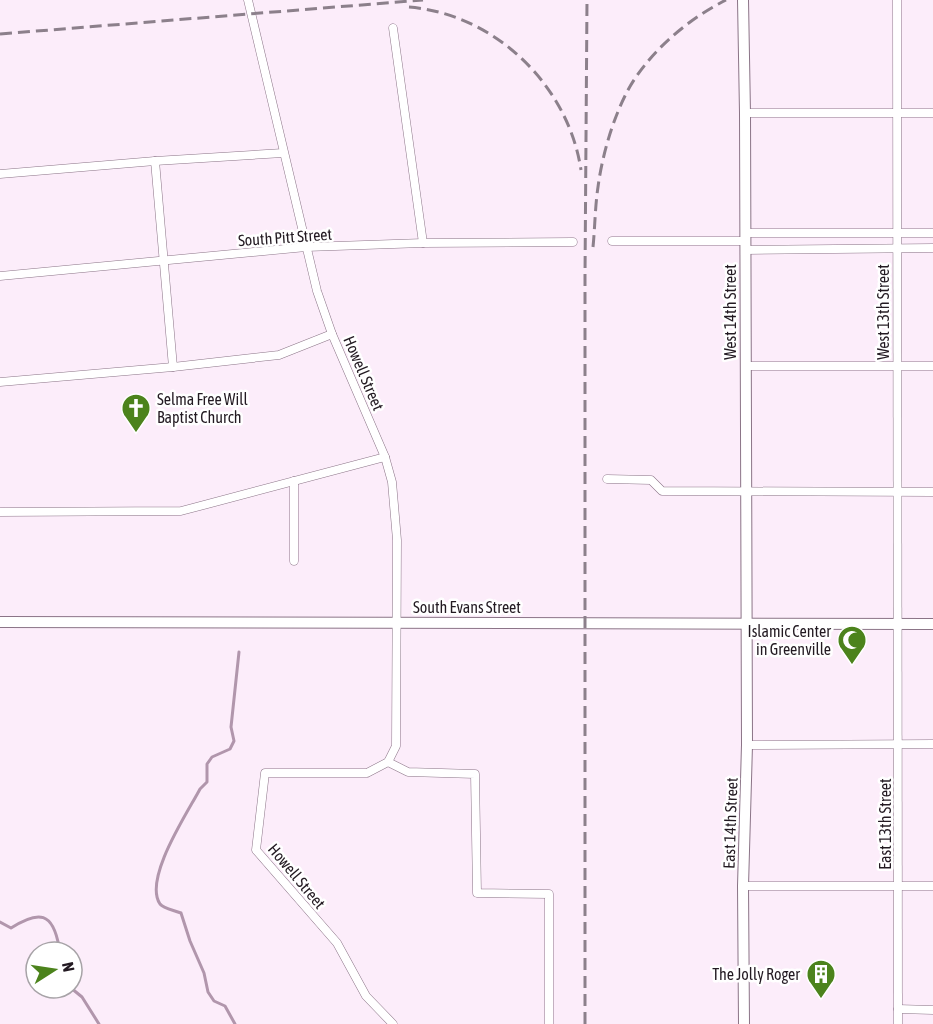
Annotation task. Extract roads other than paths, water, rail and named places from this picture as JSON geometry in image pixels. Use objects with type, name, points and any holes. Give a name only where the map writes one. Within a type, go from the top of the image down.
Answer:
[{"type":"street","name":"Howell Street","points":[[248,0],[317,291],[332,334],[385,458],[396,507],[396,746],[388,762],[368,773],[265,773],[256,850],[337,943],[366,996],[393,1024]]},
{"type":"street","name":"West 14th Street","points":[[742,0],[745,113],[746,623]]},
{"type":"street","name":"West 13th Street","points":[[897,0],[898,624]]},
{"type":"street","points":[[393,28],[423,243]]},
{"type":"street","points":[[745,113],[933,113]]},
{"type":"street","points":[[0,174],[283,153]]},
{"type":"street","points":[[154,161],[173,367]]},
{"type":"street","points":[[612,242],[745,241],[933,233]]},
{"type":"street","points":[[745,241],[897,249],[933,248]]},
{"type":"street","name":"South Pitt Street","points":[[0,276],[306,248],[423,243],[573,242]]},
{"type":"street","points":[[0,382],[279,355],[332,334]]},
{"type":"street","points":[[745,366],[933,366]]},
{"type":"street","points":[[0,512],[181,511],[385,458]]},
{"type":"street","points":[[607,479],[651,480],[662,491],[933,492]]},
{"type":"street","points":[[294,481],[294,561]]},
{"type":"street","name":"South Evans Street","points":[[0,622],[933,624]]},
{"type":"street","name":"East 14th Street","points":[[744,1024],[746,623]]},
{"type":"street","name":"East 13th Street","points":[[898,624],[898,1024]]},
{"type":"street","points":[[747,745],[933,744]]},
{"type":"street","points":[[388,762],[408,772],[476,774],[477,893],[549,894],[549,1024]]},
{"type":"street","points":[[743,886],[933,886]]},
{"type":"street","points":[[898,1009],[933,1010]]},
{"type":"waterway","points":[[235,1024],[225,1006],[214,1001],[208,992],[204,973],[181,913],[162,906],[156,893],[157,879],[169,846],[200,789],[207,782],[207,764],[212,757],[230,749],[234,741],[231,727],[239,652]]},
{"type":"waterway","points":[[0,922],[11,928],[29,918],[43,918],[53,927],[57,940]]},
{"type":"waterway","points":[[84,1000],[99,1024]]},
{"type":"railway","points":[[0,34],[423,0]]},
{"type":"railway","points":[[585,1024],[587,0]]},
{"type":"railway","points":[[593,247],[602,163],[613,125],[628,90],[647,63],[671,38],[698,17],[726,0]]},
{"type":"railway","points":[[409,7],[440,12],[470,23],[497,39],[522,59],[543,82],[561,109],[573,139],[581,170]]},
{"type":"place","name":"Selma Free Will Baptist Church","points":[[136,434]]},
{"type":"place","name":"Islamic Center in Greenville","points":[[852,666]]},
{"type":"place","name":"The Jolly Roger","points":[[821,1000]]}]
